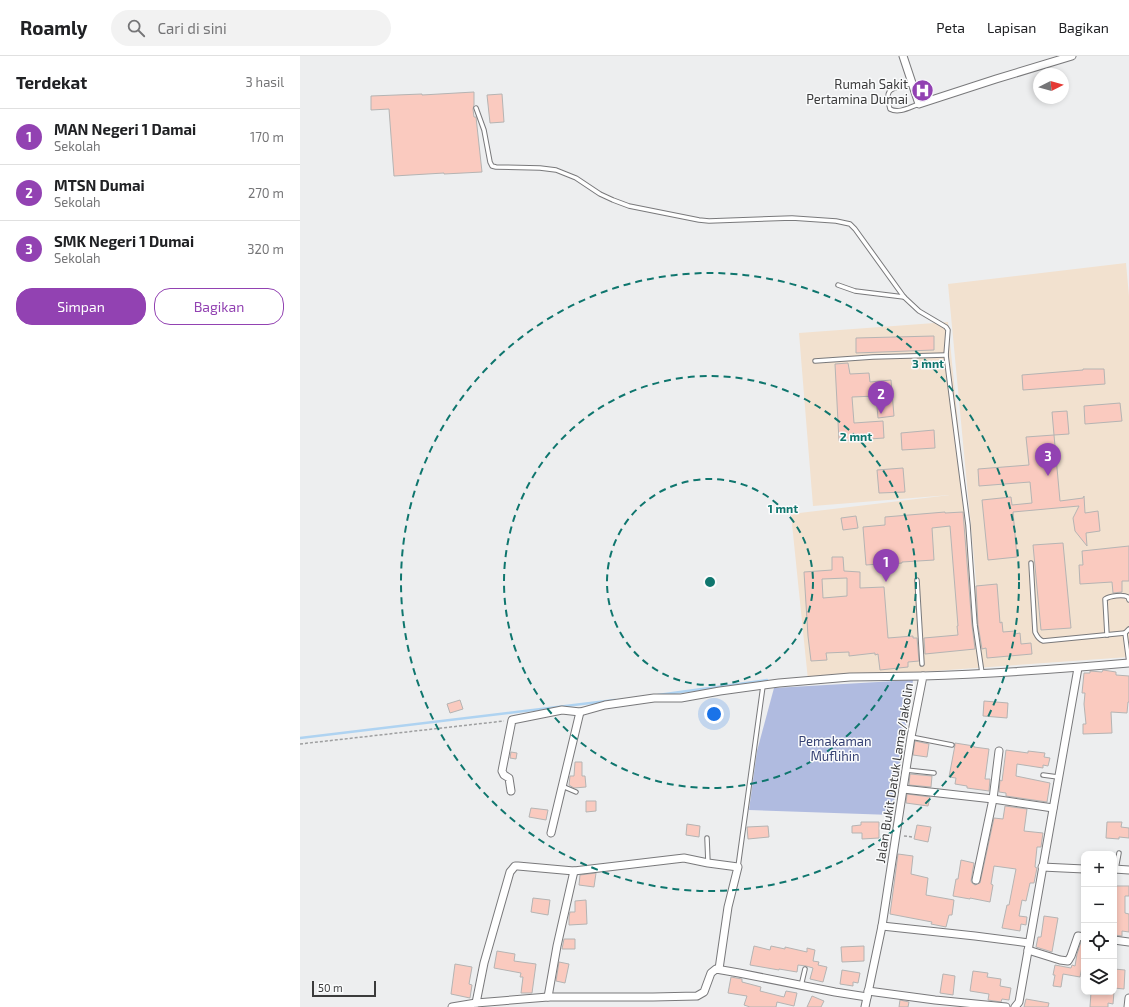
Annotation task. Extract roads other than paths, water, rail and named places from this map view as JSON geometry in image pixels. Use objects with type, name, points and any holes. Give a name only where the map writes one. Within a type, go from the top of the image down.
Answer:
[{"type":"street","points":[[903,56],[919,104],[1072,56]]},
{"type":"street","name":"Jalan Bukit Datuk Lama/Jakolin","points":[[865,1007],[882,926],[922,673],[982,674],[1129,663]]},
{"type":"street","points":[[1015,1007],[1019,1002],[1078,668]]},
{"type":"street","points":[[511,791],[510,780],[502,771],[512,720],[562,710],[580,712],[605,705],[654,698],[681,698],[764,685],[850,677],[922,673]]},
{"type":"street","points":[[551,834],[580,712]]},
{"type":"street","points":[[976,880],[993,799],[1000,751]]},
{"type":"street","points":[[903,789],[993,799],[1053,808]]},
{"type":"street","points":[[476,1003],[484,963],[512,868],[515,866],[574,871],[684,858],[738,867],[728,907],[719,969]]},
{"type":"street","points":[[1042,867],[1081,869]]},
{"type":"street","points":[[1117,869],[1129,870]]},
{"type":"street","points":[[548,997],[556,946],[574,871]]},
{"type":"street","points":[[882,926],[975,936],[1029,947],[1060,960],[1068,961],[1078,936],[1081,936]]},
{"type":"street","points":[[1117,940],[1129,942]]},
{"type":"street","points":[[452,1007],[476,1003],[548,997],[697,996],[704,992],[713,971],[716,969],[846,994],[868,994],[1006,1007]]},
{"type":"street","points":[[1128,1007],[1129,998]]},
{"type":"lane","points":[[912,83],[890,90],[887,98],[890,109],[894,111],[902,110],[919,104]]},
{"type":"lane","points":[[476,108],[484,130],[492,166],[556,170],[576,178],[600,194],[630,206],[699,220],[710,221],[792,218],[847,223],[856,229],[904,298],[919,311],[944,324],[947,328],[946,355],[968,525],[976,625],[982,674]]},
{"type":"lane","points":[[838,286],[855,291],[904,298]]},
{"type":"lane","points":[[815,361],[874,357],[946,355]]},
{"type":"lane","points":[[1031,564],[1035,632],[1038,638],[1043,641],[1107,635],[1125,633],[1129,629]]},
{"type":"lane","points":[[917,580],[922,664]]},
{"type":"lane","points":[[1107,635],[1105,600],[1108,597],[1126,596],[1129,600]]},
{"type":"lane","points":[[1125,633],[1129,663]]},
{"type":"lane","points":[[738,867],[764,685]]},
{"type":"lane","points":[[911,737],[952,744]]},
{"type":"lane","points":[[906,770],[934,773]]},
{"type":"lane","points":[[1043,775],[1058,777]]},
{"type":"lane","points":[[562,786],[576,792]]},
{"type":"lane","points":[[707,838],[708,863]]},
{"type":"lane","points":[[1117,862],[1119,854]]},
{"type":"lane","points":[[801,986],[805,969]]},
{"type":"waterway","points":[[658,695],[767,680]]},
{"type":"waterway","points":[[300,738],[615,700]]},
{"type":"place","name":"Rumah Sakit Pertamina Dumai","points":[[923,91]]},
{"type":"place","name":"MTSN Dumai","points":[[881,414]]},
{"type":"place","name":"SMK Negeri 1 Dumai","points":[[1048,476]]},
{"type":"place","name":"MAN Negeri 1 Damai","points":[[886,582]]},
{"type":"park label","name":"Pemakaman Muflihin","points":[[835,748]]}]
